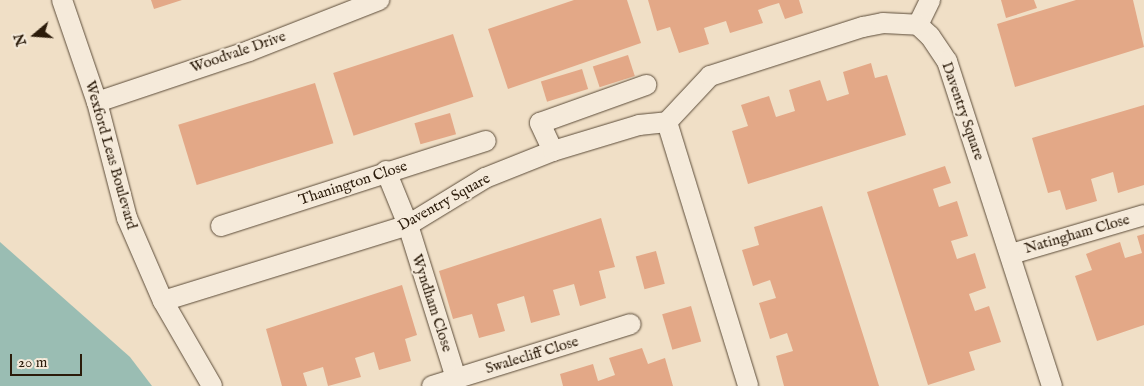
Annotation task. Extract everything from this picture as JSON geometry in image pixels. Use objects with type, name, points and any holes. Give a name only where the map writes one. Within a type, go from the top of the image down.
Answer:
[{"type":"street","name":"Wexford Leas Boulevard","points":[[62,0],[97,102],[127,218],[163,301],[212,386]]},
{"type":"street","points":[[748,386],[667,122],[710,76],[863,27],[883,23],[918,25],[930,0]]},
{"type":"street","name":"Woodvale Drive","points":[[97,102],[249,50],[372,1]]},
{"type":"street","name":"Daventry Square","points":[[918,25],[930,36],[947,62],[1052,386]]},
{"type":"street","points":[[553,151],[540,123],[646,85]]},
{"type":"street","name":"Daventry Square","points":[[163,301],[408,225],[485,178],[553,151],[639,126],[667,122]]},
{"type":"street","name":"Thanington Close","points":[[221,226],[386,171],[486,141]]},
{"type":"street","name":"Wyndham Close","points":[[386,171],[408,225],[456,378]]},
{"type":"street","name":"Natingham Close","points":[[1010,254],[1144,214]]},
{"type":"street","name":"Swalecliff Close","points":[[432,386],[631,324]]},
{"type":"water","points":[[0,242],[130,357],[152,386],[0,386]]},
{"type":"building","points":[[151,0],[182,0],[154,9]]},
{"type":"building","points":[[574,0],[627,0],[641,43],[508,89],[488,29]]},
{"type":"building","points":[[648,0],[799,0],[803,13],[785,19],[779,3],[769,6],[758,10],[763,23],[730,33],[726,21],[704,28],[709,44],[679,53],[670,27],[657,31]]},
{"type":"building","points":[[1001,0],[1034,0],[1037,8],[1006,18]]},
{"type":"building","points":[[1076,0],[1133,0],[1144,47],[1015,87],[997,24]]},
{"type":"building","points":[[453,34],[473,97],[354,136],[333,73]]},
{"type":"building","points":[[628,55],[635,76],[600,87],[593,66]]},
{"type":"building","points":[[871,63],[875,78],[887,75],[906,135],[748,184],[732,131],[748,126],[741,105],[769,96],[776,117],[795,111],[789,90],[820,80],[827,101],[849,94],[843,72]]},
{"type":"building","points":[[582,69],[588,89],[547,102],[541,82]]},
{"type":"building","points":[[315,83],[333,143],[197,185],[178,125]]},
{"type":"building","points":[[1144,105],[1144,185],[1118,193],[1113,172],[1091,179],[1097,201],[1066,210],[1060,190],[1048,193],[1032,138]]},
{"type":"building","points":[[450,113],[456,134],[420,144],[414,123]]},
{"type":"building","points":[[945,166],[951,183],[933,189],[939,207],[957,201],[968,236],[951,241],[957,259],[975,253],[986,288],[969,294],[975,311],[989,306],[1001,342],[969,352],[975,370],[928,385],[867,192]]},
{"type":"building","points":[[822,206],[879,386],[784,386],[776,356],[793,351],[787,333],[770,339],[759,303],[776,298],[770,280],[753,286],[742,250],[759,245],[754,227]]},
{"type":"building","points":[[601,218],[615,267],[599,271],[606,298],[580,306],[574,284],[553,290],[560,315],[531,323],[524,296],[497,304],[505,331],[479,338],[472,314],[453,319],[439,271]]},
{"type":"building","points":[[1144,234],[1144,325],[1097,341],[1075,276],[1092,270],[1086,254],[1096,250],[1120,242],[1125,258],[1142,253],[1137,236]]},
{"type":"building","points":[[656,251],[665,284],[645,289],[636,256]]},
{"type":"building","points":[[402,285],[417,335],[405,339],[411,361],[379,370],[374,352],[355,358],[361,377],[328,386],[323,367],[303,373],[307,386],[282,386],[266,329]]},
{"type":"building","points":[[691,306],[701,342],[672,350],[662,314]]},
{"type":"building","points":[[642,348],[648,364],[665,358],[673,386],[563,386],[560,374],[593,364],[598,381],[615,375],[609,358]]}]
